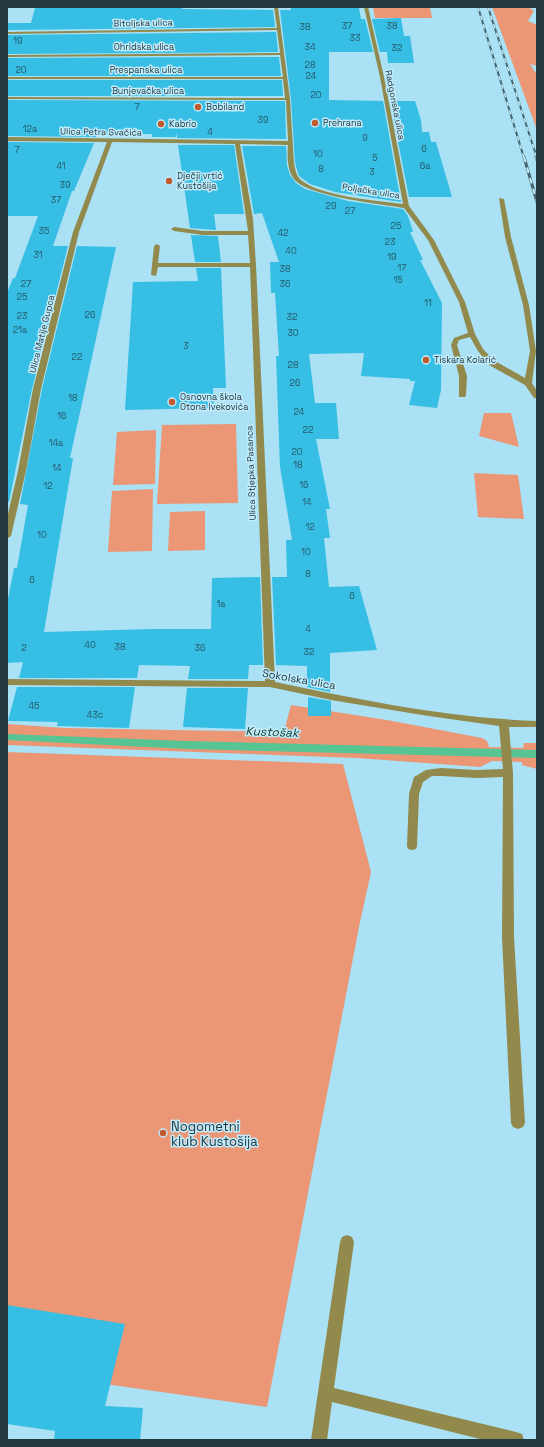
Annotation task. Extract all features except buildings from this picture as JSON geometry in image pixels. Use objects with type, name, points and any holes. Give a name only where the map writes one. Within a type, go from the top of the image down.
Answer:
[{"type":"street","name":"Poljačka ulica","points":[[276,7],[288,99],[291,143],[290,150],[293,174],[303,184],[339,195],[406,206],[431,240],[462,302],[472,334],[480,350],[492,363],[528,384],[537,396]]},
{"type":"street","name":"Radgonska ulica","points":[[366,7],[382,77],[406,206]]},
{"type":"street","name":"Bitoljska ulica","points":[[7,33],[279,29]]},
{"type":"street","name":"Ohridska ulica","points":[[7,56],[281,54]]},
{"type":"street","name":"Prespanska ulica","points":[[7,78],[285,78]]},
{"type":"street","name":"Bunjevačka ulica","points":[[7,98],[288,99]]},
{"type":"street","name":"Ulica Petra Svačića","points":[[7,139],[291,143]]},
{"type":"street","name":"Ulica Matije Gupca","points":[[7,536],[22,471],[38,389],[76,232],[110,140]]},
{"type":"street","name":"Ulica Stjepka Pasanca","points":[[237,142],[250,219],[253,265],[270,684]]},
{"type":"street","points":[[501,199],[508,237],[526,305],[533,351],[528,384]]},
{"type":"street","points":[[174,229],[203,233],[250,233]]},
{"type":"street","points":[[154,275],[157,246]]},
{"type":"street","points":[[156,265],[253,265]]},
{"type":"street","points":[[462,395],[463,376],[454,344],[456,339],[472,334]]},
{"type":"street","name":"Sokolska ulica","points":[[7,682],[270,684],[339,699],[422,712],[504,723],[537,724]]},
{"type":"street","points":[[504,723],[508,769],[508,938],[518,1122]]},
{"type":"street","points":[[412,846],[414,794],[418,780],[430,773],[508,769]]},
{"type":"street","points":[[319,1440],[347,1242]]},
{"type":"street","points":[[325,1393],[516,1440]]},
{"type":"shaded area","points":[[373,7],[430,7],[432,18],[375,18]]},
{"type":"shaded area","points":[[492,7],[528,7],[534,11],[528,21],[537,25],[537,66],[530,64],[537,75],[537,130]]},
{"type":"shaded area","points":[[484,413],[511,413],[519,447],[479,436]]},
{"type":"shaded area","points":[[236,424],[238,503],[157,504],[162,425]]},
{"type":"shaded area","points":[[156,430],[155,484],[113,485],[117,432]]},
{"type":"shaded area","points":[[474,473],[518,475],[524,519],[478,517]]},
{"type":"shaded area","points":[[153,489],[152,551],[108,552],[112,491]]},
{"type":"shaded area","points":[[205,511],[205,550],[168,551],[170,512]]},
{"type":"shaded area","points":[[291,705],[387,720],[482,738],[487,741],[489,747],[523,748],[524,743],[537,743],[537,769],[522,765],[522,762],[492,761],[480,767],[357,758],[7,745],[7,724],[64,728],[284,732]]},
{"type":"shaded area","name":"Nogometni klub Kustošija","points":[[7,752],[343,764],[371,872],[359,927],[267,1407],[7,1370]]},
{"type":"waterway","name":"Kustošak","points":[[7,737],[187,745],[537,754]]},
{"type":"railway","points":[[478,7],[524,158]]},
{"type":"railway","points":[[488,7],[537,158]]},
{"type":"railway","points":[[524,157],[537,202]]},
{"type":"place","name":"Bobiland","points":[[198,107]]},
{"type":"place","name":"Prehrana","points":[[315,123]]},
{"type":"place","name":"Kabrio","points":[[161,124]]},
{"type":"place","name":"Dječji vrtić Kustošija","points":[[169,181]]},
{"type":"place","name":"Tiskara Kolarić","points":[[426,360]]},
{"type":"place","name":"Osnovna škola Otona Ivekovića","points":[[172,402]]},
{"type":"place","name":"Nogometni klub Kustošija","points":[[163,1133]]}]
